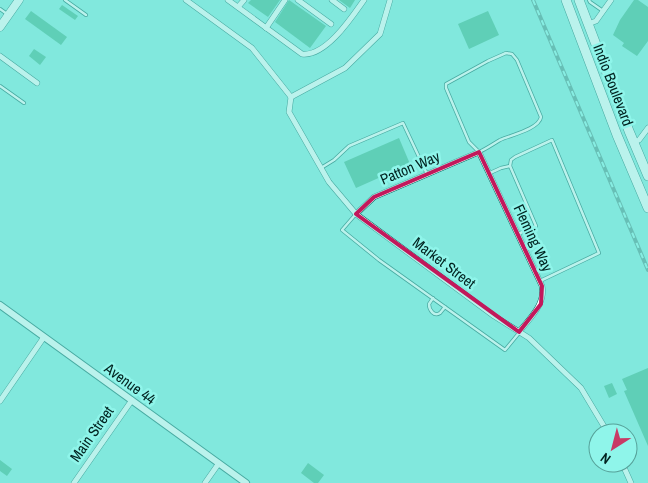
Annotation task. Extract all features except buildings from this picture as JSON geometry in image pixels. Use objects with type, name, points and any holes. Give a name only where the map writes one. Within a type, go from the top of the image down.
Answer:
[{"type":"main road","points":[[0,27],[19,0]]},
{"type":"main road","name":"Indio Boulevard","points":[[566,0],[648,208]]},
{"type":"main road","points":[[571,0],[577,16],[588,24],[584,34],[584,48]]},
{"type":"main road","name":"Indio Boulevard","points":[[579,0],[648,176]]},
{"type":"main road","points":[[599,86],[610,103],[622,133],[627,139],[634,142],[630,153],[630,166]]},
{"type":"street","points":[[186,0],[252,48],[291,97],[345,68],[380,34],[390,0]]},
{"type":"street","points":[[194,6],[198,0]]},
{"type":"street","points":[[228,0],[302,54],[307,55],[318,50],[341,32],[364,0]]},
{"type":"street","points":[[238,8],[244,0]]},
{"type":"street","points":[[266,28],[285,0]]},
{"type":"street","points":[[298,0],[331,24]]},
{"type":"street","points":[[332,0],[344,8]]},
{"type":"street","points":[[588,24],[596,21],[611,0]]},
{"type":"street","points":[[0,56],[38,83]]},
{"type":"street","name":"Market Street","points":[[291,97],[290,112],[321,168],[329,182],[356,214],[494,316],[529,338],[582,388],[602,423]]},
{"type":"street","points":[[634,142],[639,140],[648,128]]},
{"type":"street","name":"Fleming Way","points":[[479,152],[543,293],[541,304],[519,332]]},
{"type":"street","name":"Patton Way","points":[[356,214],[374,197],[479,152]]},
{"type":"street","name":"Avenue 44","points":[[0,305],[246,483]]},
{"type":"street","points":[[0,400],[44,337]]},
{"type":"street","name":"Main Street","points":[[74,483],[132,400]]},
{"type":"street","points":[[205,483],[219,463]]},
{"type":"lane","points":[[65,0],[86,15]]},
{"type":"lane","points":[[590,0],[603,11]]},
{"type":"lane","points":[[0,9],[8,15]]},
{"type":"lane","points":[[506,53],[512,54],[542,117],[541,120],[532,127],[479,152],[469,142],[446,84],[488,61],[506,53]]},
{"type":"lane","points":[[0,86],[24,103]]},
{"type":"lane","points":[[321,168],[334,160],[349,146],[403,123],[427,175]]},
{"type":"lane","points":[[517,235],[536,226],[510,166],[511,160],[552,140],[599,252],[539,281]]},
{"type":"lane","points":[[489,174],[510,166]]},
{"type":"lane","points":[[356,214],[342,230],[379,260],[505,350],[519,332]]},
{"type":"lane","points":[[433,298],[429,304],[431,311],[437,314],[445,307]]},
{"type":"highlighted area","points":[[479,152],[542,286],[541,304],[519,332],[356,214],[374,197]]},
{"type":"railway","points":[[533,0],[648,270]]}]
